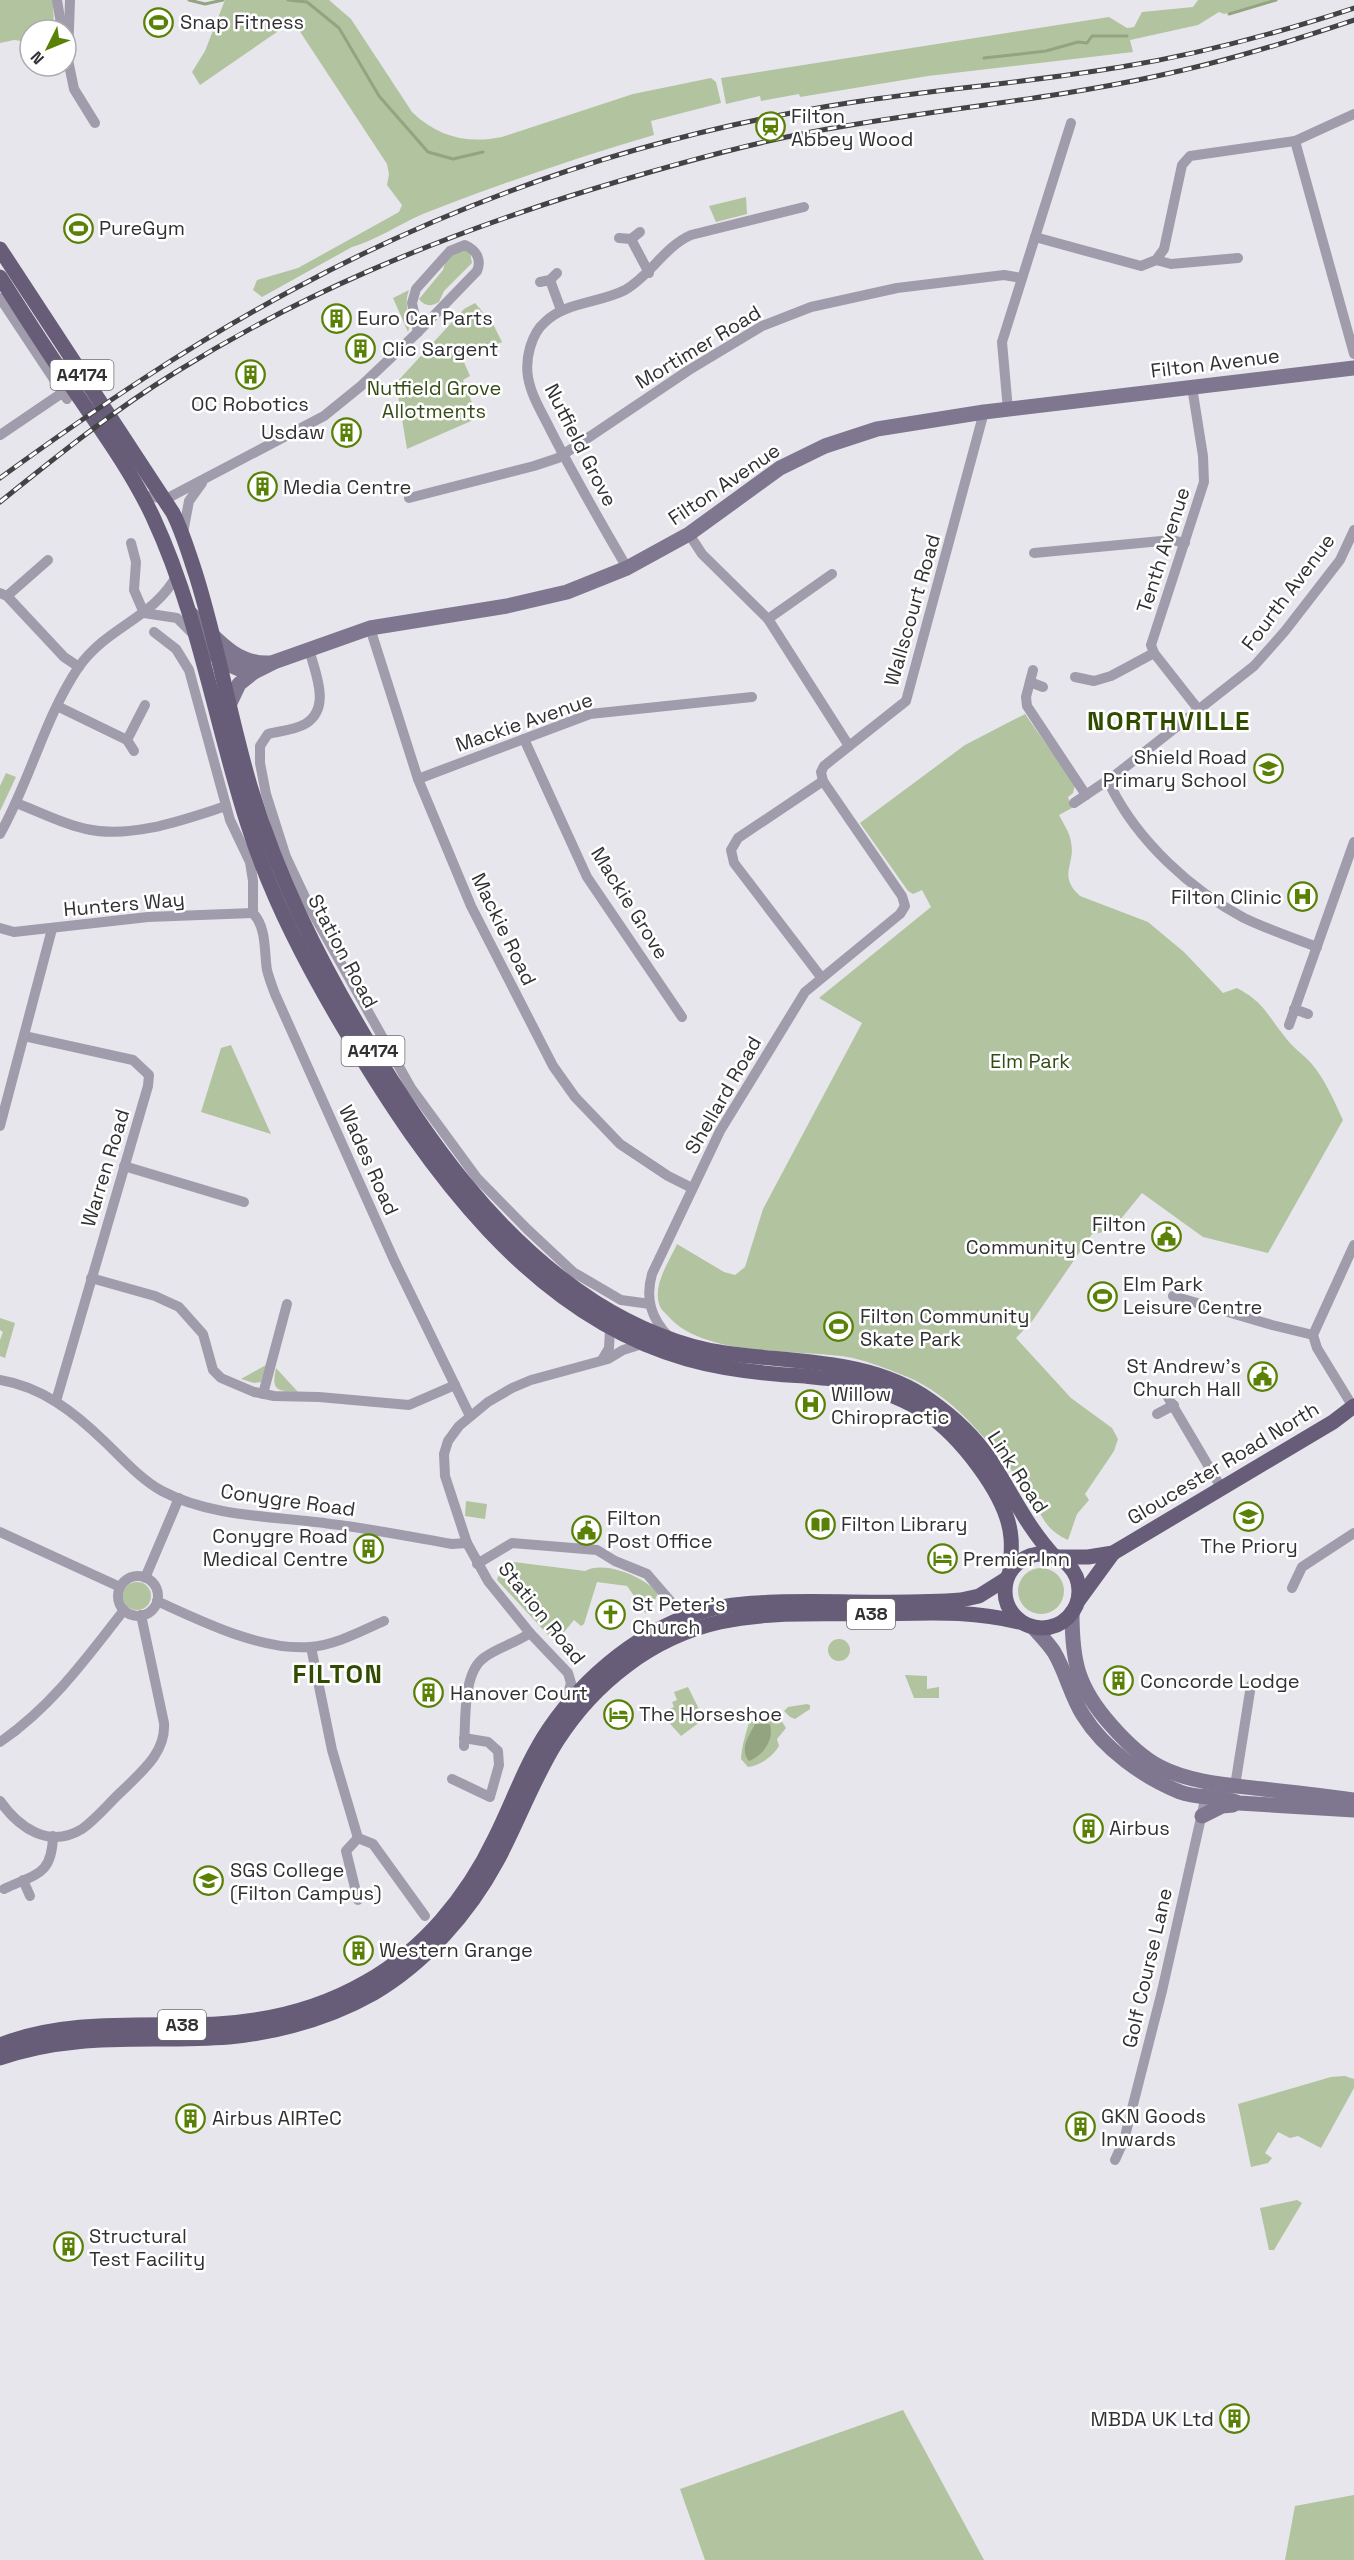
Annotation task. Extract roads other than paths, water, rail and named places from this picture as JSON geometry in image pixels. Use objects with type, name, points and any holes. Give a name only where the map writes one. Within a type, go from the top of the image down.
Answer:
[{"type":"main road","name":"Station Road","points":[[0,249],[72,361],[166,499],[183,533],[238,794],[263,869],[287,924],[375,1080],[427,1157],[480,1220],[541,1279],[584,1313],[610,1329]]},
{"type":"main road","name":"Station Road","points":[[0,277],[107,437],[142,495],[177,575],[191,614],[205,636]]},
{"type":"main road","name":"Station Road","points":[[219,660],[261,820],[296,911],[336,987],[406,1105],[449,1163],[489,1210],[543,1262],[610,1311],[672,1339]]},
{"type":"main road","name":"A4174","points":[[610,1329],[642,1344],[719,1367],[751,1372],[836,1378],[856,1370]]},
{"type":"main road","name":"Link Road","points":[[672,1339],[721,1353],[830,1364],[856,1370],[918,1392],[955,1421],[987,1455],[1035,1536],[1056,1556]]},
{"type":"main road","name":"Link Road","points":[[836,1378],[907,1403],[924,1412],[960,1444],[976,1462],[998,1496],[1011,1537],[1008,1575]]},
{"type":"main road","name":"Gloucester Road North","points":[[1056,1556],[1088,1557],[1113,1554],[1333,1422],[1354,1406]]},
{"type":"main road","points":[[1042,1553],[1056,1556],[1067,1563],[1078,1581],[1075,1607],[1055,1625],[1028,1625],[1013,1615],[1007,1604],[1004,1592],[1008,1575],[1019,1561],[1030,1556],[1042,1553]]},
{"type":"main road","name":"Gloucester Road North","points":[[1075,1607],[1085,1588],[1104,1568],[1113,1554]]},
{"type":"main road","name":"A38","points":[[0,2045],[20,2038],[92,2027],[219,2024],[262,2019],[327,2000],[379,1974],[415,1947],[459,1899],[494,1841],[538,1748],[564,1708],[599,1673],[650,1635],[693,1615],[716,1608],[747,1604],[819,1600],[961,1600],[979,1596],[1008,1575]]},
{"type":"main road","name":"A38","points":[[0,2058],[40,2046],[77,2040],[212,2037],[261,2032],[327,2014],[374,1993],[427,1952],[469,1906],[499,1858],[550,1753],[586,1703],[637,1658],[679,1636],[719,1622],[784,1615],[963,1613],[994,1616],[1028,1625]]},
{"type":"street","points":[[57,0],[60,18]]},
{"type":"street","points":[[69,18],[70,0]]},
{"type":"street","points":[[72,78],[74,89],[95,123]]},
{"type":"street","points":[[1035,237],[1141,266],[1156,260],[1164,249],[1182,165],[1190,156],[1295,141],[1354,114]]},
{"type":"street","points":[[1008,410],[1002,342],[1071,123]]},
{"type":"street","points":[[1295,141],[1354,354]]},
{"type":"street","name":"Nutfield Grove","points":[[627,568],[562,454],[534,397],[527,368],[530,347],[538,330],[545,321],[561,310],[593,303],[625,290],[649,273],[677,241],[691,235],[804,207]]},
{"type":"street","points":[[619,238],[635,235],[649,273]]},
{"type":"street","points":[[142,495],[166,499],[324,416],[361,386],[418,332],[479,267],[477,256],[470,247],[454,248],[423,281],[412,297],[418,332]]},
{"type":"street","points":[[1156,260],[1171,264],[1238,258]]},
{"type":"street","name":"Mortimer Road","points":[[409,498],[534,466],[562,454],[762,326],[811,307],[897,288],[1004,275],[1022,278]]},
{"type":"street","points":[[549,278],[561,310]]},
{"type":"street","points":[[0,298],[64,396],[0,435]]},
{"type":"street","points":[[416,315],[438,312]]},
{"type":"street","points":[[0,321],[10,314]]},
{"type":"street","name":"Filton Avenue","points":[[229,705],[239,684],[254,672],[271,663],[370,628],[517,604],[567,592],[627,568],[689,534],[780,468],[825,446],[877,429],[984,412],[1354,368]]},
{"type":"street","name":"Tenth Avenue","points":[[1154,653],[1152,640],[1204,482],[1203,456],[1192,387]]},
{"type":"street","name":"Wallscourt Road","points":[[823,781],[821,772],[824,766],[906,701],[984,412]]},
{"type":"street","points":[[183,533],[189,501],[206,478]]},
{"type":"street","name":"Fourth Avenue","points":[[1074,803],[1114,777],[1198,709],[1247,673],[1263,657],[1340,560],[1354,530]]},
{"type":"street","points":[[689,534],[702,554],[768,619],[849,746]]},
{"type":"street","points":[[1034,553],[1172,540],[1185,543]]},
{"type":"street","points":[[130,543],[135,557],[134,590],[144,613]]},
{"type":"street","points":[[46,568],[3,595],[64,657],[79,667]]},
{"type":"street","points":[[768,619],[832,574]]},
{"type":"street","points":[[0,834],[16,803],[57,706],[79,667],[107,636],[163,598],[177,575]]},
{"type":"street","name":"Filton Avenue","points":[[144,613],[177,618],[240,658],[251,663],[271,663]]},
{"type":"street","name":"Mackie Road","points":[[370,628],[418,779],[471,906],[553,1066],[575,1097],[620,1144],[668,1176],[692,1188]]},
{"type":"street","points":[[154,632],[170,643],[186,663],[226,806],[233,827],[250,862],[253,881],[253,913]]},
{"type":"street","name":"Filton Avenue","points":[[205,636],[219,660],[236,669],[254,672]]},
{"type":"street","name":"Station Road","points":[[309,649],[321,696],[318,711],[304,725],[268,734],[261,746],[260,763],[275,826],[286,857],[311,910],[411,1088],[477,1178],[526,1229],[573,1272],[621,1300],[650,1304]]},
{"type":"street","points":[[1075,677],[1094,681],[1111,676],[1154,653],[1198,709]]},
{"type":"street","points":[[1033,670],[1026,697],[1030,713],[1086,795]]},
{"type":"street","points":[[1030,682],[1043,687]]},
{"type":"street","name":"Mackie Avenue","points":[[418,779],[590,714],[752,697]]},
{"type":"street","points":[[127,740],[145,705]]},
{"type":"street","points":[[57,706],[127,740],[135,751]]},
{"type":"street","name":"Mackie Grove","points":[[524,739],[588,877],[682,1017]]},
{"type":"street","points":[[1114,777],[1111,787],[1128,814],[1162,856],[1184,877],[1244,918],[1317,947]]},
{"type":"street","points":[[821,977],[734,864],[731,850],[738,838],[823,781]]},
{"type":"street","name":"Shellard Road","points":[[672,1339],[659,1327],[650,1304],[648,1291],[652,1274],[720,1131],[806,992],[821,977],[900,914],[905,906],[902,896],[823,781]]},
{"type":"street","points":[[16,803],[85,829],[109,831],[165,824],[226,806]]},
{"type":"street","points":[[1289,1025],[1354,842]]},
{"type":"street","name":"Hunters Way","points":[[0,928],[14,932],[148,917],[253,913]]},
{"type":"street","name":"Wades Road","points":[[253,913],[260,922],[268,974],[275,994],[394,1260],[470,1416]]},
{"type":"street","points":[[0,1126],[52,929]]},
{"type":"street","points":[[1294,1009],[1308,1014]]},
{"type":"street","name":"Warren Road","points":[[24,1036],[133,1060],[149,1075],[148,1086],[56,1401]]},
{"type":"street","points":[[124,1166],[244,1202]]},
{"type":"street","points":[[1354,1245],[1313,1335],[1317,1348],[1354,1406]]},
{"type":"street","points":[[91,1278],[155,1296],[179,1307],[203,1334],[213,1371],[231,1383],[263,1394],[409,1405],[455,1385]]},
{"type":"street","points":[[1173,1296],[1313,1335]]},
{"type":"street","points":[[263,1394],[287,1304]]},
{"type":"street","points":[[602,1360],[609,1348],[610,1329]]},
{"type":"street","name":"Station Road","points":[[564,1708],[571,1683],[568,1673],[530,1633],[477,1564],[467,1543],[445,1476],[444,1454],[454,1432],[488,1402],[521,1384],[602,1360],[642,1344]]},
{"type":"street","name":"Conygre Road","points":[[0,1380],[33,1389],[56,1401],[103,1439],[144,1478],[179,1498],[245,1515],[330,1524],[452,1544],[467,1543]]},
{"type":"street","points":[[1166,1394],[1222,1489]]},
{"type":"street","points":[[1157,1414],[1174,1405]]},
{"type":"street","points":[[145,1578],[179,1498]]},
{"type":"street","points":[[0,1532],[120,1587]]},
{"type":"street","points":[[1292,1588],[1302,1567],[1354,1533]]},
{"type":"street","points":[[477,1564],[512,1543],[597,1550],[615,1561],[647,1574],[672,1603],[693,1615]]},
{"type":"street","points":[[145,1578],[154,1585],[158,1595],[157,1601],[151,1611],[135,1616],[124,1610],[118,1599],[120,1587],[128,1579],[145,1578]]},
{"type":"street","points":[[157,1601],[241,1635],[281,1646],[311,1647],[330,1643],[382,1617],[389,1632]]},
{"type":"street","points":[[1075,1607],[1072,1648],[1077,1671],[1101,1714],[1123,1738],[1160,1768],[1239,1803]]},
{"type":"street","points":[[0,1742],[38,1714],[85,1660],[124,1610]]},
{"type":"street","points":[[0,1801],[13,1819],[38,1835],[53,1836],[71,1833],[89,1823],[146,1766],[162,1743],[165,1729],[141,1615]]},
{"type":"street","points":[[1028,1625],[1054,1653],[1083,1715],[1127,1762],[1158,1781],[1180,1792],[1235,1786],[1354,1800]]},
{"type":"street","points":[[452,1779],[490,1797],[499,1765],[498,1751],[488,1742],[464,1742],[468,1693],[475,1666],[483,1658],[530,1633]]},
{"type":"street","points":[[311,1647],[332,1750],[358,1838]]},
{"type":"street","points":[[1235,1786],[1251,1685]]},
{"type":"street","name":"Golf Course Lane","points":[[1116,2160],[1124,2140],[1162,1991],[1207,1790]]},
{"type":"street","points":[[1202,1816],[1222,1806],[1239,1803],[1354,1810]]},
{"type":"street","points":[[4,1889],[44,1870],[52,1858],[53,1836]]},
{"type":"street","points":[[358,1838],[346,1851],[358,1900]]},
{"type":"street","points":[[358,1838],[373,1844],[425,1916]]},
{"type":"street","points":[[23,1880],[30,1896]]},
{"type":"street","points":[[0,2039],[20,2038]]},
{"type":"waterway","points":[[189,0],[205,4],[223,0]]},
{"type":"waterway","points":[[288,0],[307,2],[339,28],[379,96],[428,152],[453,159],[483,152]]},
{"type":"waterway","points":[[1229,14],[1276,0]]},
{"type":"waterway","points":[[984,58],[1046,51],[1078,42],[1087,43],[1092,36],[1127,36]]},
{"type":"railway","points":[[0,478],[144,378],[256,310],[352,259],[410,232],[531,184],[655,145],[781,115],[865,100],[1079,74],[1151,62],[1239,42],[1354,8]]},
{"type":"railway","points":[[0,502],[130,402],[224,344],[319,294],[416,251],[466,232],[570,196],[710,155],[767,141],[886,119],[1067,93],[1157,76],[1256,51],[1354,20]]},
{"type":"place","name":"Snap Fitness","points":[[159,22]]},
{"type":"place","name":"Filton Abbey Wood","points":[[770,127]]},
{"type":"place","name":"PureGym","points":[[78,228]]},
{"type":"place","name":"Euro Car Parts","points":[[336,318]]},
{"type":"place","name":"Clic Sargent","points":[[361,349]]},
{"type":"place","name":"OC Robotics","points":[[250,374]]},
{"type":"place","name":"Usdaw","points":[[346,432]]},
{"type":"place","name":"Media Centre","points":[[262,487]]},
{"type":"place","name":"Shield Road Primary School","points":[[1268,769]]},
{"type":"place","name":"Filton Clinic","points":[[1303,897]]},
{"type":"place","name":"Filton Community Centre","points":[[1167,1236]]},
{"type":"place","name":"Elm Park Leisure Centre","points":[[1102,1296]]},
{"type":"place","name":"Filton Community Skate Park","points":[[839,1327]]},
{"type":"place","name":"St Andrew's Church Hall","points":[[1262,1377]]},
{"type":"place","name":"Willow Chiropractic","points":[[810,1405]]},
{"type":"place","name":"The Priory","points":[[1249,1516]]},
{"type":"place","name":"Filton Library","points":[[820,1524]]},
{"type":"place","name":"Filton Post Office","points":[[586,1530]]},
{"type":"place","name":"Conygre Road Medical Centre","points":[[369,1548]]},
{"type":"place","name":"Premier Inn","points":[[942,1559]]},
{"type":"place","name":"St Peter's Church","points":[[611,1615]]},
{"type":"place","name":"Concorde Lodge","points":[[1119,1681]]},
{"type":"place","name":"Hanover Court","points":[[429,1693]]},
{"type":"place","name":"The Horseshoe","points":[[618,1714]]},
{"type":"place","name":"Airbus","points":[[1088,1828]]},
{"type":"place","name":"SGS College (Filton Campus)","points":[[209,1881]]},
{"type":"place","name":"Western Grange","points":[[358,1950]]},
{"type":"place","name":"Airbus AIRTeC","points":[[191,2118]]},
{"type":"place","name":"GKN Goods Inwards","points":[[1080,2127]]},
{"type":"place","name":"Structural Test Facility","points":[[68,2247]]},
{"type":"place","name":"MBDA UK Ltd","points":[[1235,2419]]},
{"type":"district","name":"NORTHVILLE","points":[[1169,721]]},
{"type":"district","name":"FILTON","points":[[338,1674]]},
{"type":"park label","name":"Nutfield Grove Allotments","points":[[434,400]]},
{"type":"park label","name":"Elm Park","points":[[1030,1061]]}]
